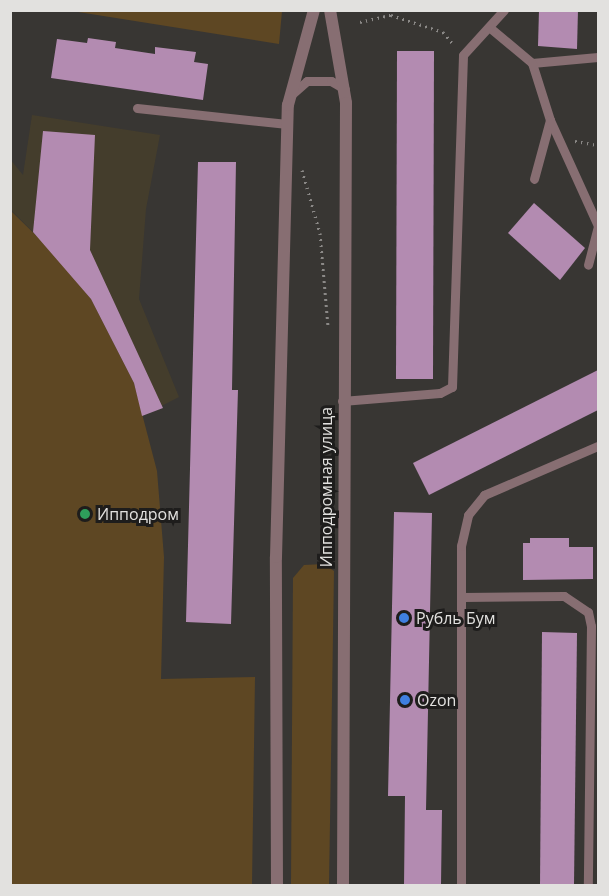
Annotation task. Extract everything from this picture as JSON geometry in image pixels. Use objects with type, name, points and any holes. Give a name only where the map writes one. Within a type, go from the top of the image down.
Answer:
[{"type":"street","points":[[277,885],[276,557],[287,124],[288,105],[314,10]]},
{"type":"street","name":"Ипподромная улица","points":[[330,10],[345,88],[342,401],[343,885]]},
{"type":"lane","points":[[342,401],[440,393],[452,387],[463,55],[504,10]]},
{"type":"lane","points":[[489,27],[532,63],[550,120],[598,226],[588,265]]},
{"type":"lane","points":[[532,63],[598,57]]},
{"type":"lane","points":[[288,105],[295,88],[307,81],[331,81],[345,88]]},
{"type":"lane","points":[[137,108],[287,124]]},
{"type":"lane","points":[[534,179],[550,120]]},
{"type":"lane","points":[[461,885],[463,597],[461,546],[468,515],[484,495],[598,446]]},
{"type":"lane","points":[[463,597],[564,596],[588,612],[591,626],[588,885]]},
{"type":"path","points":[[360,22],[391,15],[443,32],[463,55]]},
{"type":"path","points":[[558,137],[598,145]]},
{"type":"path","points":[[301,166],[320,233],[328,337]]},
{"type":"shaded area","points":[[282,10],[279,44],[72,11]]},
{"type":"shaded area","points":[[32,115],[160,135],[146,209],[139,299],[179,397],[142,416],[134,383],[51,250],[11,210],[10,159],[23,175]]},
{"type":"shaded area","name":"Ипподром","points":[[10,210],[51,250],[91,299],[134,383],[157,471],[164,557],[161,679],[255,677],[252,885],[11,885]]},
{"type":"shaded area","points":[[324,564],[334,571],[329,885],[291,885],[293,578],[304,565]]},
{"type":"building","points":[[539,10],[578,10],[577,49],[538,46]]},
{"type":"building","points":[[88,38],[116,42],[115,48],[155,54],[155,47],[196,52],[194,62],[208,64],[203,100],[51,78],[57,39],[87,43]]},
{"type":"building","points":[[397,51],[434,51],[433,379],[396,379]]},
{"type":"building","points":[[43,131],[95,135],[90,250],[163,408],[142,416],[134,383],[91,299],[33,232]]},
{"type":"building","points":[[198,162],[236,162],[232,390],[238,390],[231,624],[186,622]]},
{"type":"building","points":[[534,203],[585,248],[560,280],[508,233]]},
{"type":"building","points":[[598,370],[598,410],[429,495],[413,463]]},
{"type":"building","points":[[394,512],[432,513],[426,810],[442,810],[441,885],[404,885],[405,796],[388,796]]},
{"type":"building","points":[[530,538],[569,538],[569,547],[593,547],[593,579],[523,580],[523,543],[530,543]]},
{"type":"building","points":[[542,632],[577,633],[574,885],[540,885]]},
{"type":"place","name":"Ипподром","points":[[85,514]]},
{"type":"place","name":"Рубль Бум","points":[[404,618]]},
{"type":"place","name":"Ozon","points":[[405,700]]}]
